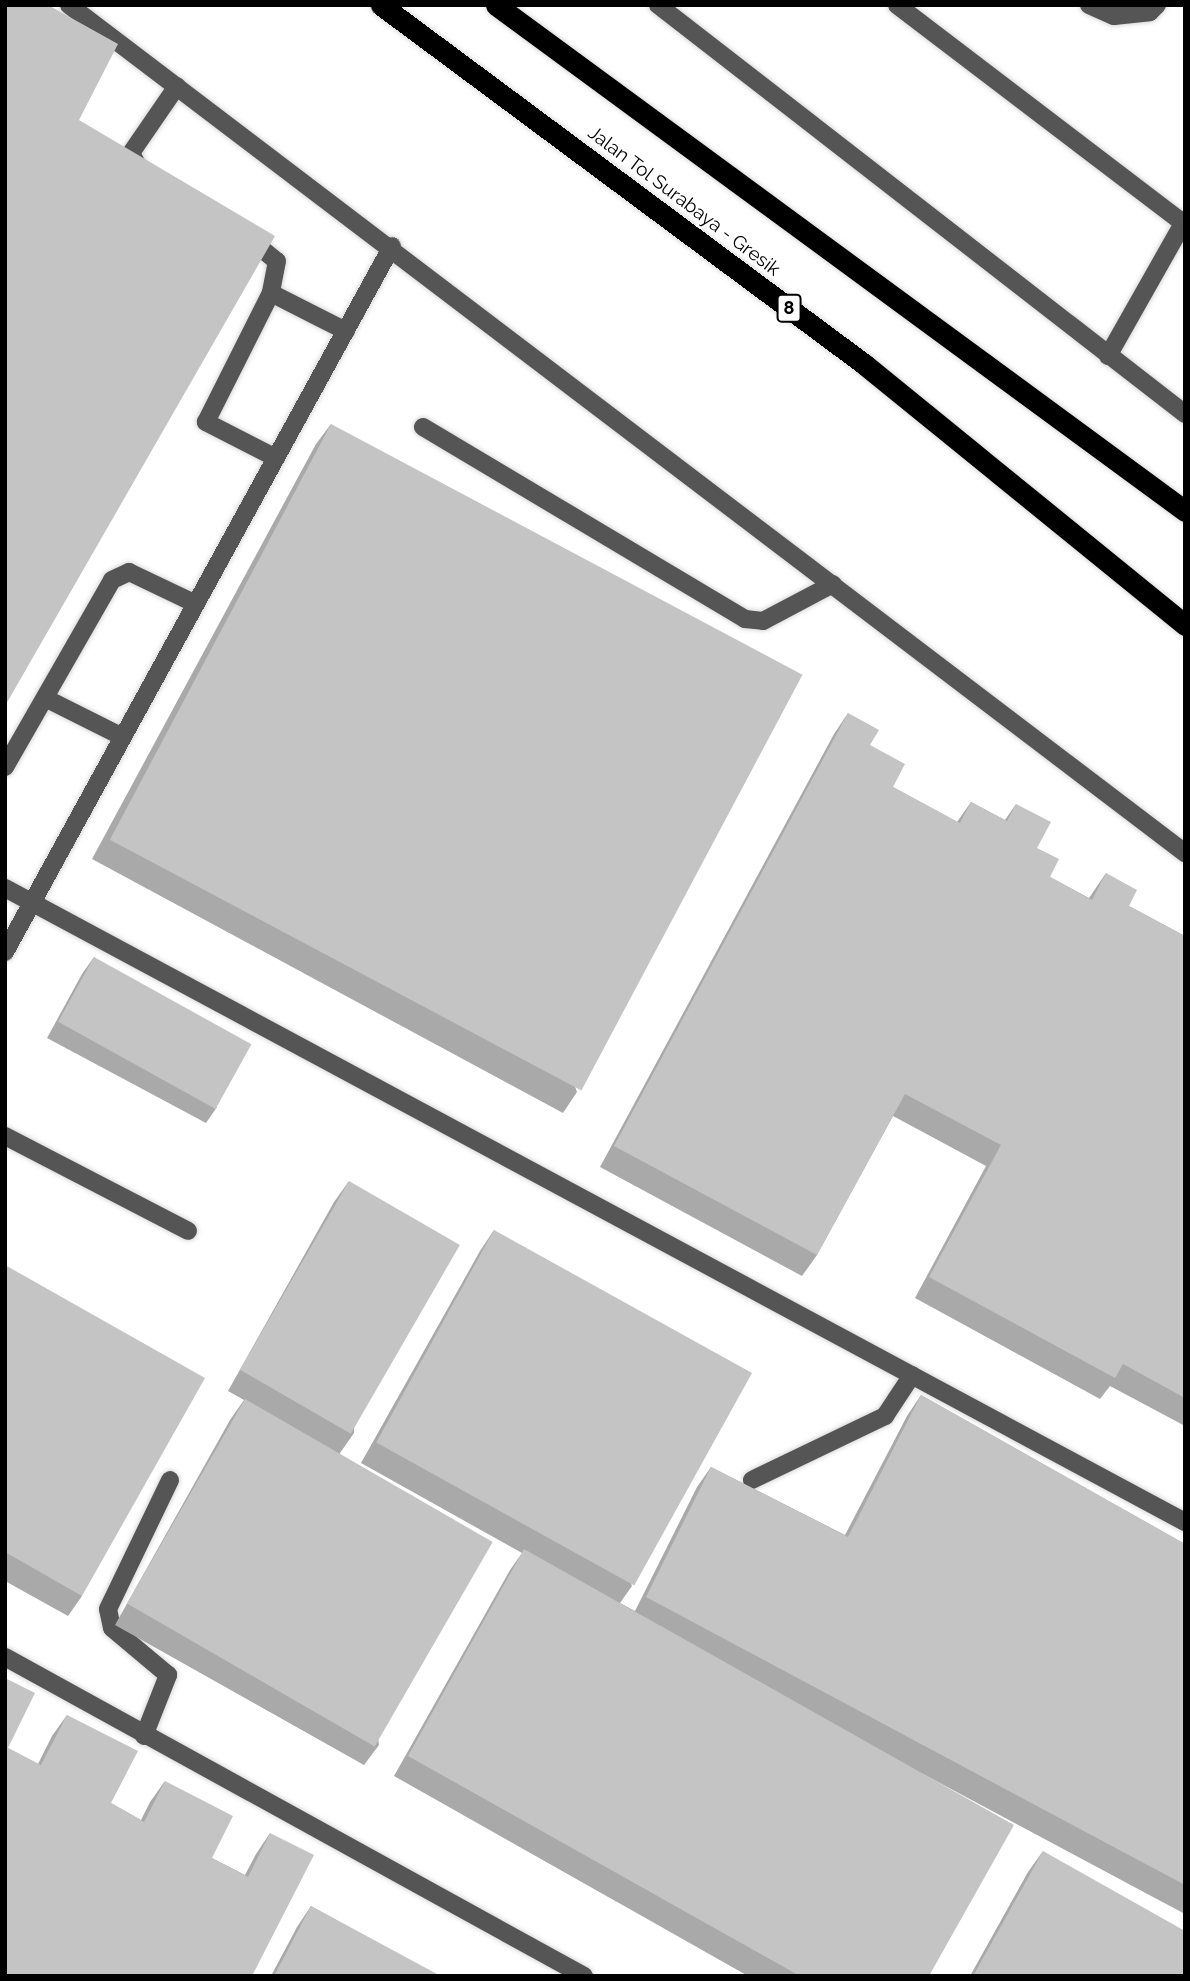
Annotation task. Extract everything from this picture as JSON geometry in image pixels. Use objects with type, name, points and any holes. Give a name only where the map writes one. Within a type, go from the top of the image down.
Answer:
[{"type":"highway","name":"Jalan Tol Surabaya - Gresik","points":[[381,5],[864,364],[1185,625]]},
{"type":"highway","points":[[496,5],[1185,512]]},
{"type":"street","points":[[69,5],[392,246],[1185,853]]},
{"type":"street","points":[[658,5],[1185,414]]},
{"type":"street","points":[[897,5],[1184,221],[1108,356]]},
{"type":"street","points":[[1089,5],[1114,16],[1150,12],[1157,5]]},
{"type":"street","points":[[155,180],[133,164],[131,153],[177,86]]},
{"type":"street","points":[[225,223],[272,252],[278,273],[271,293],[206,422],[275,458]]},
{"type":"street","points":[[5,952],[392,246]]},
{"type":"street","points":[[271,293],[346,331]]},
{"type":"street","points":[[423,427],[745,619],[763,621],[832,583]]},
{"type":"street","points":[[5,766],[112,580],[129,572],[196,604]]},
{"type":"street","points":[[45,698],[123,737]]},
{"type":"street","points":[[5,888],[1185,1522]]},
{"type":"street","points":[[5,1136],[187,1231]]},
{"type":"street","points":[[752,1480],[885,1416],[912,1375]]},
{"type":"street","points":[[144,1735],[168,1675],[112,1628],[108,1609],[170,1480]]},
{"type":"street","points":[[5,1657],[584,1976]]},
{"type":"building","points":[[5,5],[48,5],[118,44],[79,120],[275,236],[5,706]]},
{"type":"building","points":[[331,424],[802,675],[581,1091],[110,840]]},
{"type":"building","points":[[848,713],[879,730],[870,745],[905,764],[893,787],[960,823],[971,802],[1007,821],[1016,804],[1051,822],[1037,848],[1059,859],[1050,877],[1092,900],[1106,873],[1137,890],[1129,906],[1185,936],[1185,1398],[1123,1364],[1115,1378],[929,1277],[1001,1145],[905,1094],[817,1255],[614,1146]]},
{"type":"building","points":[[94,957],[251,1044],[216,1109],[58,1022]]},
{"type":"building","points":[[349,1181],[460,1245],[351,1434],[240,1370]]},
{"type":"building","points":[[494,1230],[752,1373],[634,1586],[376,1443]]},
{"type":"building","points":[[5,1265],[205,1378],[82,1596],[5,1552]]},
{"type":"building","points":[[921,1395],[1185,1544],[1185,1885],[646,1597],[711,1467],[848,1537]]},
{"type":"building","points":[[245,1399],[493,1542],[375,1746],[127,1603]]},
{"type":"building","points":[[524,1549],[1014,1825],[929,1976],[800,1976],[408,1756]]},
{"type":"building","points":[[5,1678],[35,1693],[8,1748],[41,1765],[67,1715],[138,1751],[111,1803],[144,1822],[165,1781],[233,1816],[212,1858],[248,1877],[270,1833],[314,1855],[252,1976],[5,1976]]},
{"type":"building","points":[[1043,1851],[1185,1931],[1185,1976],[973,1976]]},
{"type":"building","points":[[311,1906],[437,1974],[436,1976],[274,1976]]}]
